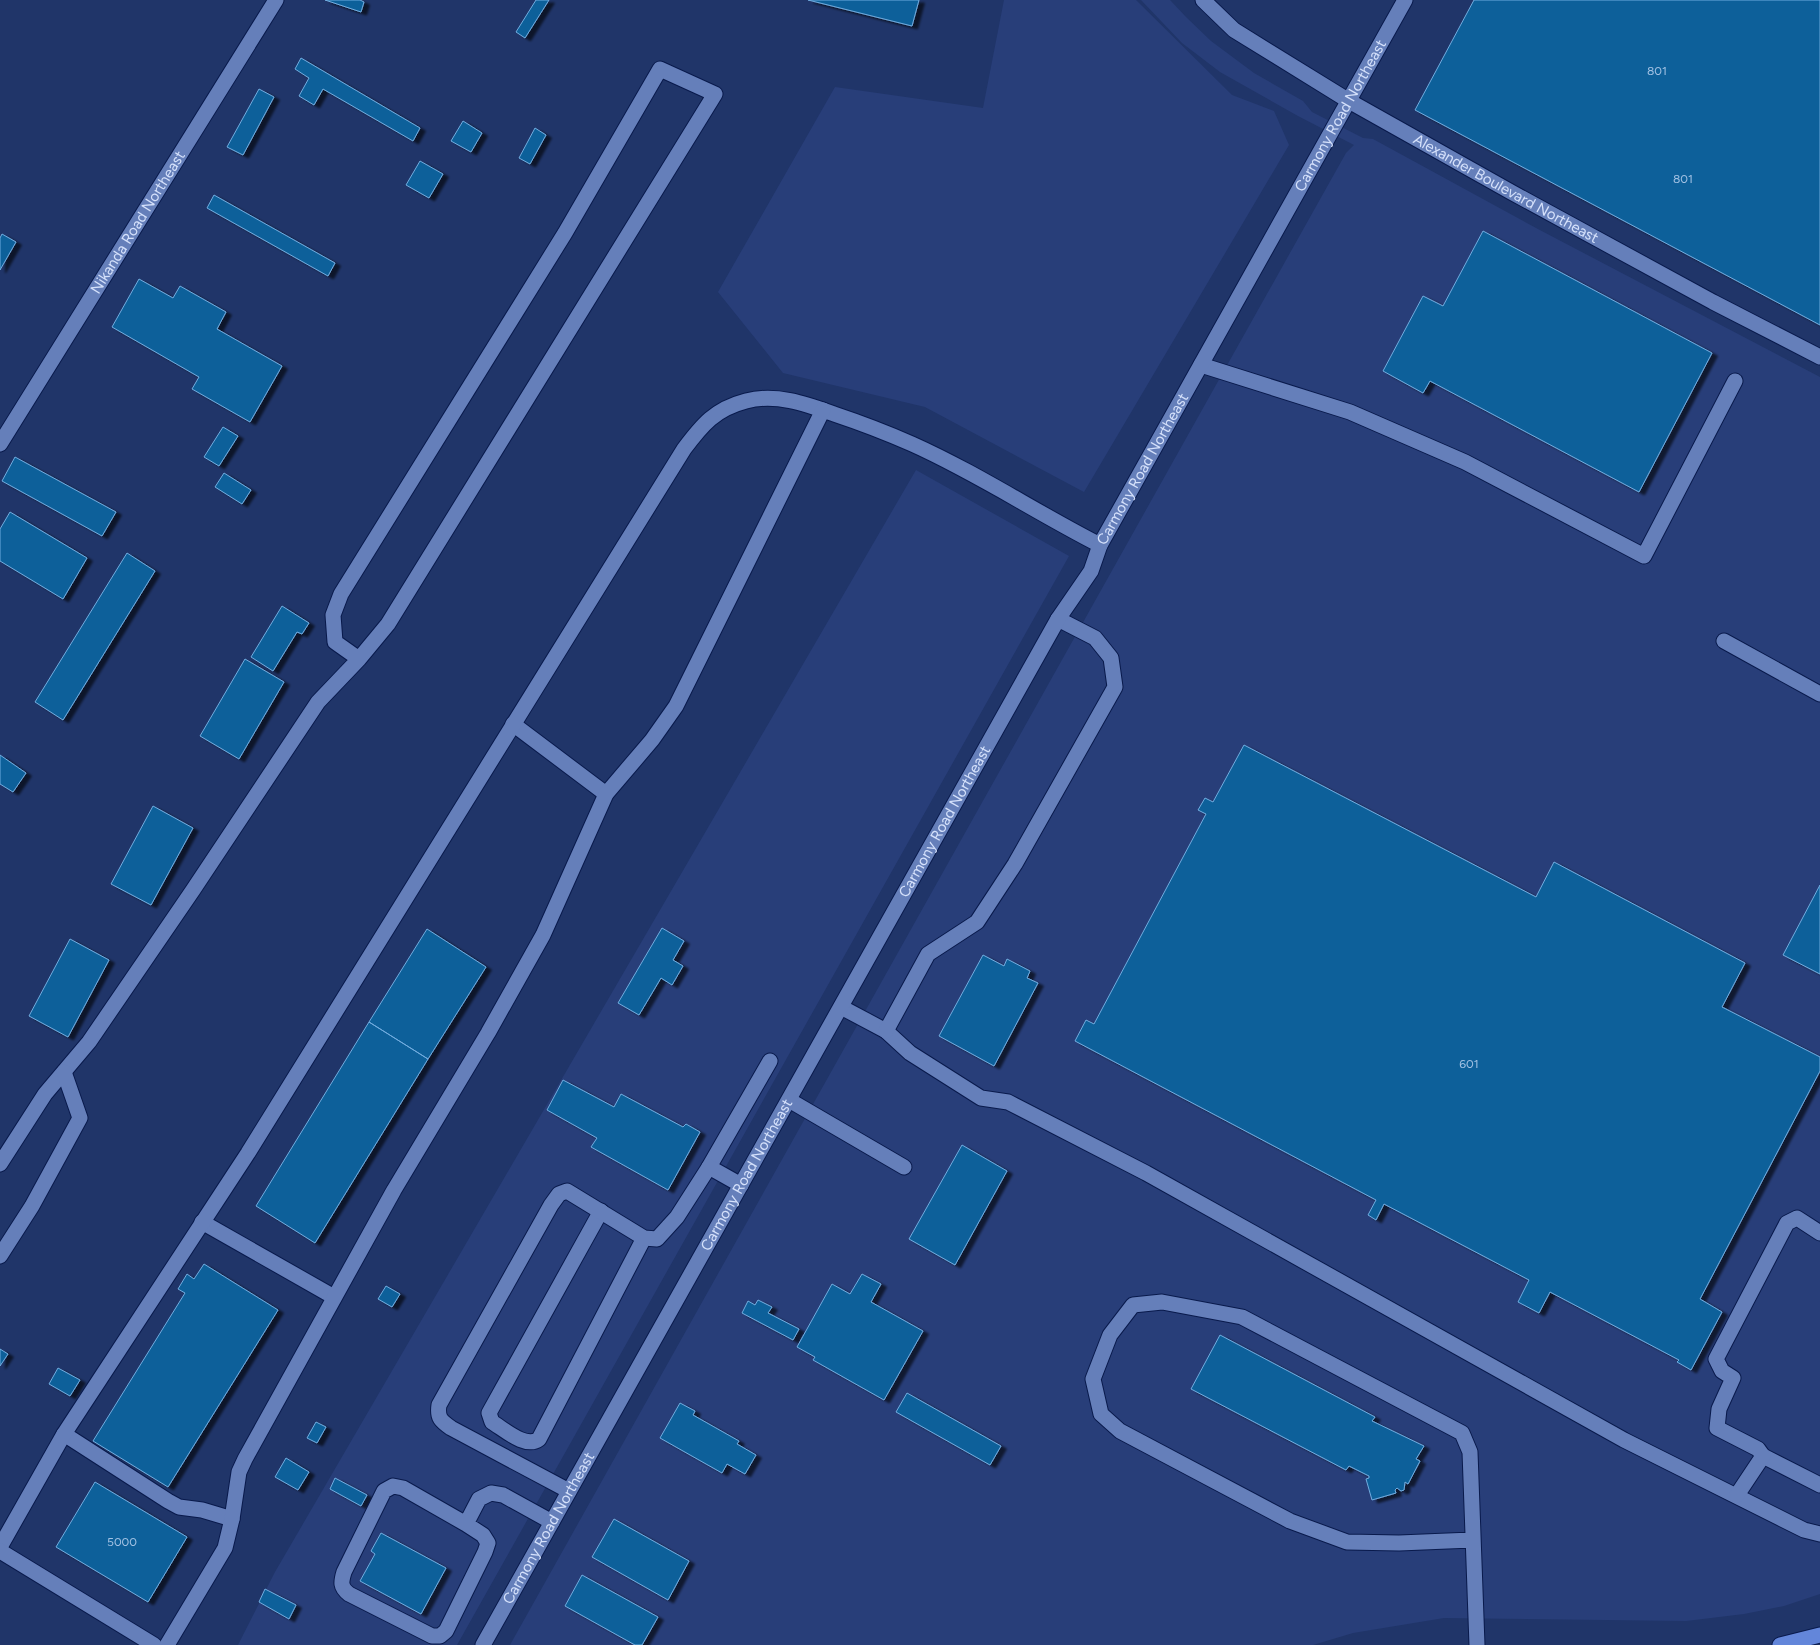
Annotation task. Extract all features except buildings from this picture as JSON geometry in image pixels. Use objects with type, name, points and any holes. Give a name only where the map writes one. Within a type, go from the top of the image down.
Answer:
[{"type":"main road","points":[[1780,1645],[1820,1635]]},
{"type":"street","name":"Nikanda Road Northeast","points":[[0,444],[276,0]]},
{"type":"street","name":"Alexander Boulevard Northeast","points":[[1203,0],[1234,30],[1349,101],[1713,302],[1820,357]]},
{"type":"street","name":"Carmony Road Northeast","points":[[483,1645],[1058,619],[1091,571],[1100,545],[1406,0]]},
{"type":"street","points":[[0,1164],[45,1094],[89,1042],[318,702],[359,659],[388,624],[716,94],[660,69],[565,233],[341,594],[333,616],[335,642],[359,659]]},
{"type":"street","points":[[1201,365],[1368,419],[1465,462],[1644,556],[1735,381]]},
{"type":"street","points":[[0,1548],[64,1434],[248,1153],[684,449],[702,425],[714,415],[747,401],[767,399],[791,400],[857,422],[913,445],[988,483],[1100,545]]},
{"type":"street","points":[[167,1645],[225,1548],[232,1519],[239,1472],[394,1190],[488,1033],[543,935],[606,794],[652,740],[676,706],[823,410]]},
{"type":"street","points":[[886,1031],[928,954],[977,922],[1015,864],[1115,687],[1111,658],[1095,638],[1058,619]]},
{"type":"street","points":[[1724,641],[1820,694]]},
{"type":"street","points":[[513,724],[606,794]]},
{"type":"street","points":[[841,1007],[886,1031],[910,1053],[982,1098],[1008,1102],[1146,1173],[1607,1431],[1804,1530],[1820,1534]]},
{"type":"street","points":[[569,1491],[451,1428],[440,1420],[437,1415],[439,1405],[558,1194],[567,1191],[644,1238],[657,1239],[677,1217],[709,1167],[770,1061]]},
{"type":"street","points":[[0,1256],[32,1206],[80,1118],[64,1072]]},
{"type":"street","points":[[789,1100],[904,1167]]},
{"type":"street","points":[[709,1167],[741,1185]]},
{"type":"street","points":[[601,1211],[489,1413],[492,1422],[526,1442],[534,1443],[539,1439],[644,1238]]},
{"type":"street","points":[[1820,1233],[1797,1218],[1787,1223],[1716,1359],[1722,1370],[1733,1378],[1719,1408],[1717,1428],[1758,1448],[1763,1456],[1820,1485]]},
{"type":"street","points":[[202,1222],[334,1298]]},
{"type":"street","points":[[1472,1540],[1399,1543],[1347,1542],[1290,1521],[1120,1432],[1102,1414],[1093,1378],[1110,1335],[1133,1305],[1162,1302],[1242,1317],[1462,1433],[1470,1452],[1477,1645]]},
{"type":"street","points":[[64,1434],[168,1502],[179,1507],[202,1510],[232,1519]]},
{"type":"street","points":[[1737,1495],[1763,1456]]},
{"type":"street","points":[[393,1486],[403,1488],[466,1524],[483,1535],[488,1543],[486,1552],[446,1631],[440,1636],[432,1636],[348,1594],[342,1589],[341,1582],[348,1564],[384,1491],[393,1486]]},
{"type":"street","points":[[466,1524],[479,1499],[492,1493],[503,1495],[552,1522]]},
{"type":"street","points":[[0,1551],[154,1645]]},
{"type":"shaded area","points":[[1004,0],[1136,0],[1232,95],[1274,111],[1289,145],[1084,492],[925,407],[783,373],[718,292],[835,87],[983,108]]},
{"type":"shaded area","points":[[1141,0],[1170,0],[1211,41],[1254,73],[1303,101],[1312,112],[1363,138],[1373,139],[1536,228],[1820,377],[1820,1594],[1784,1606],[1744,1614],[1686,1621],[1444,1618],[1353,1633],[1313,1645],[510,1645],[1346,153],[1354,145],[1220,72],[1182,43]]},
{"type":"shaded area","points":[[916,470],[1069,556],[457,1645],[238,1645],[275,1572]]}]
